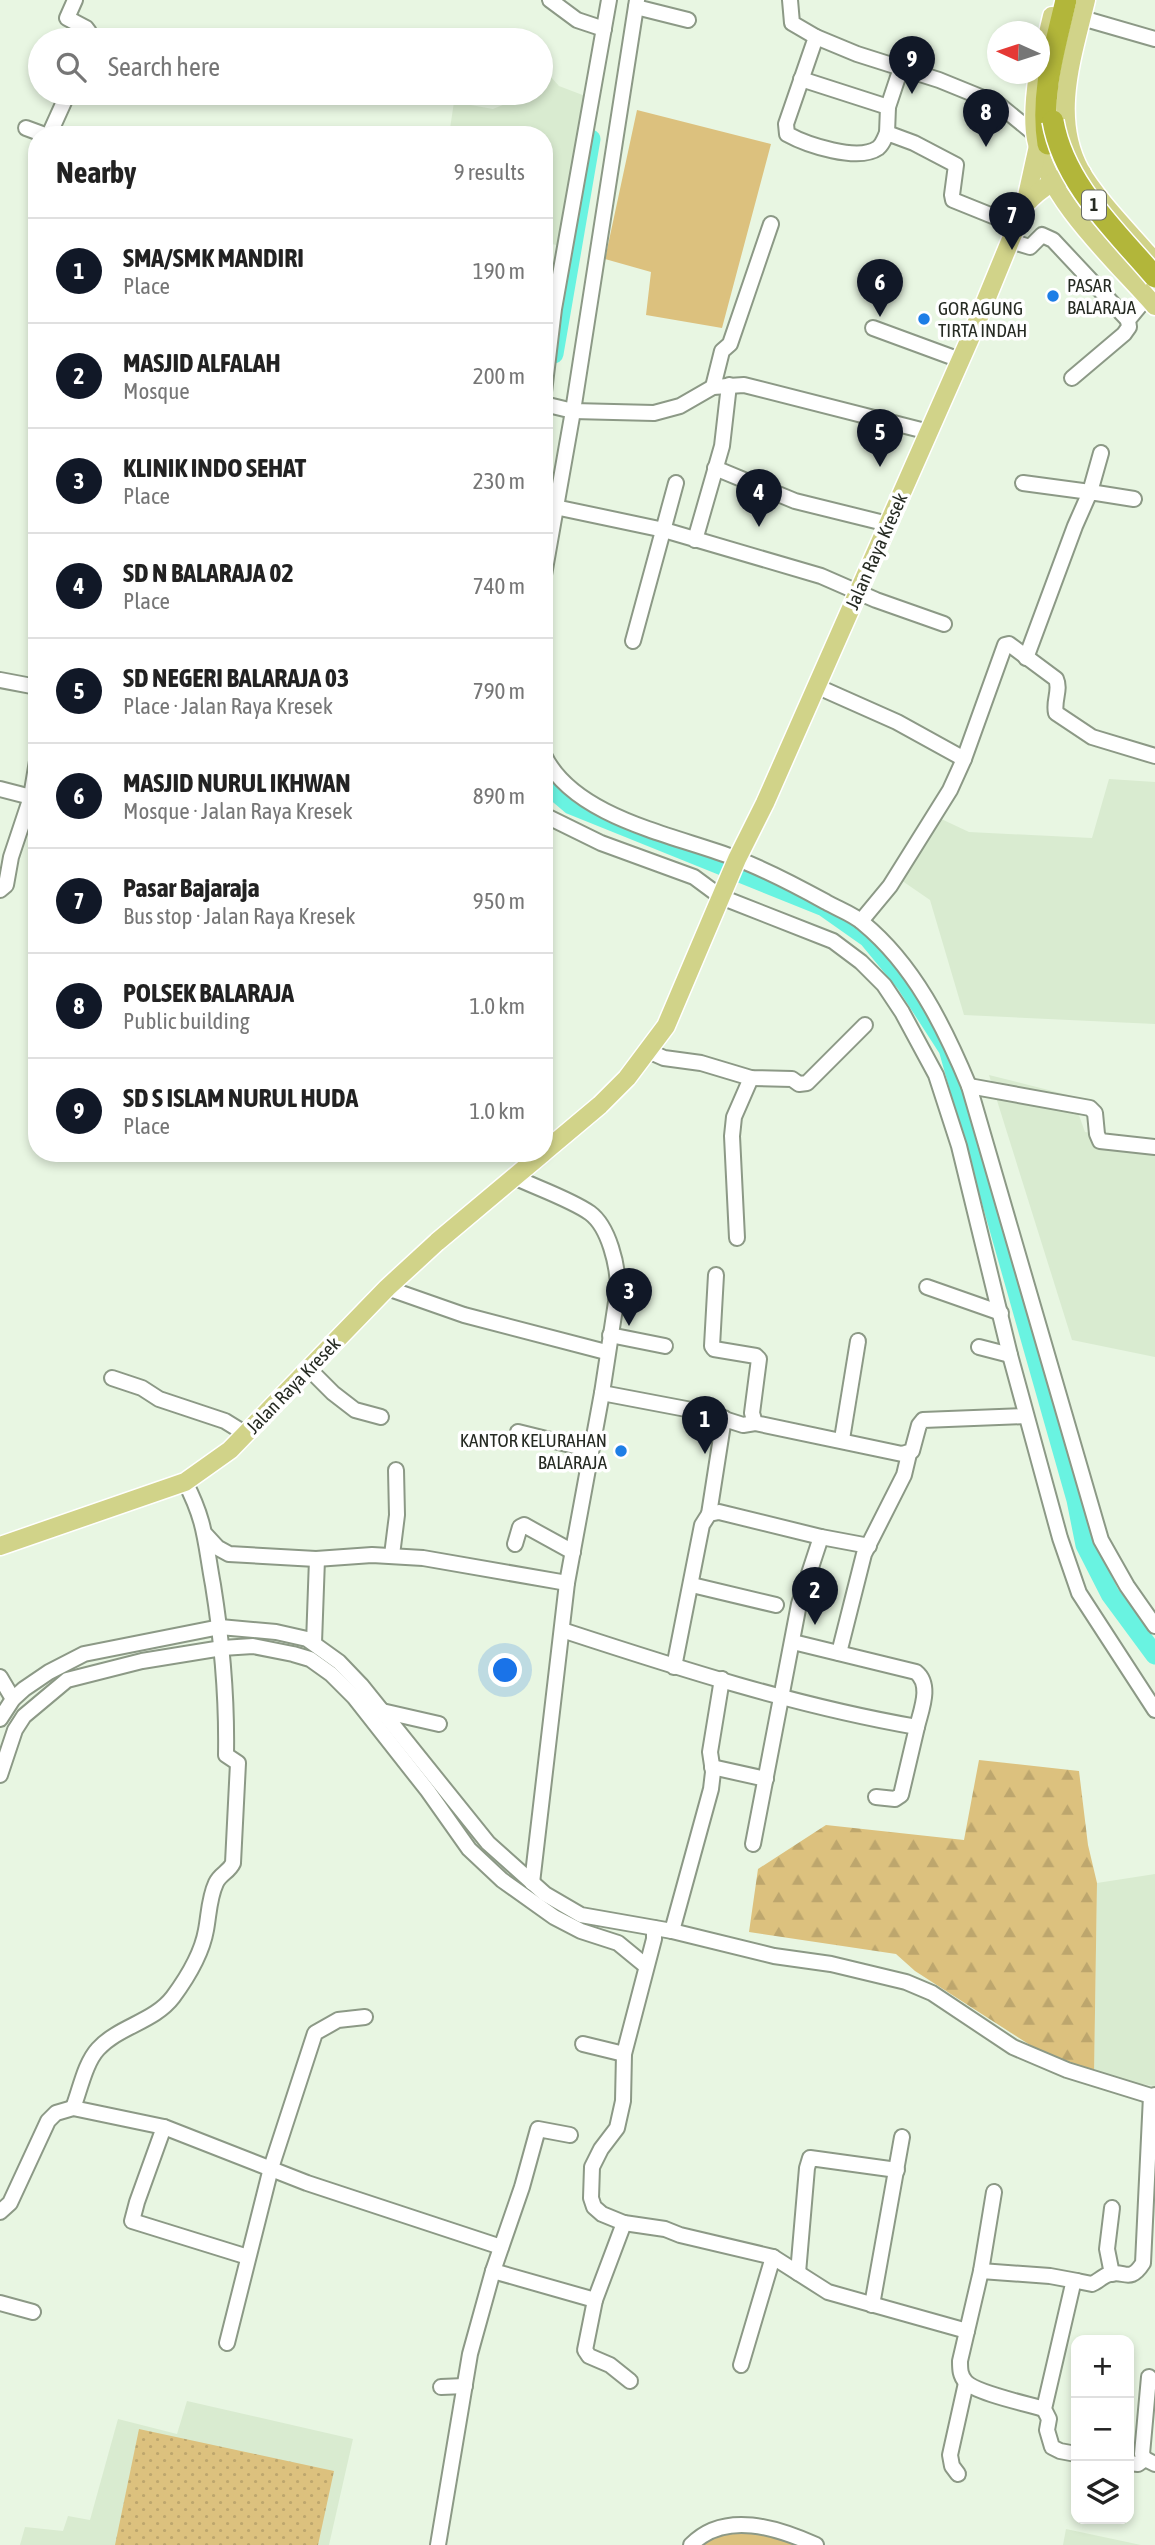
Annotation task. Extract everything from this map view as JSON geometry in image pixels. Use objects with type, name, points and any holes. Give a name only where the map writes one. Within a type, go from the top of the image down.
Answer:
[{"type":"highway","name":"1","points":[[1066,0],[1045,101],[1044,122],[1048,144],[1058,170],[1074,195],[1153,293]]},
{"type":"highway","name":"1","points":[[1081,6],[1054,96],[1053,121],[1057,144],[1066,166],[1153,293]]},
{"type":"main road","points":[[1050,25],[1056,0]]},
{"type":"main road","points":[[1081,6],[1067,88],[1066,133],[1082,173],[1155,262]]},
{"type":"main road","points":[[1025,205],[1037,141],[1036,84]]},
{"type":"main road","points":[[1037,141],[1053,181],[1088,230],[1153,293]]},
{"type":"main road","points":[[1053,181],[1082,173]]},
{"type":"main road","name":"Jalan Raya Kresek","points":[[553,1145],[627,1078],[666,1026],[736,860],[765,803],[929,432],[1012,233],[1025,205],[1053,181]]},
{"type":"main road","points":[[1088,230],[1108,229],[1114,225],[1116,216]]},
{"type":"main road","name":"Jalan Raya Kresek","points":[[0,1546],[185,1482],[230,1450],[387,1288],[533,1162]]},
{"type":"street","points":[[75,0],[67,18],[86,28]]},
{"type":"street","points":[[550,0],[577,19],[604,29]]},
{"type":"street","points":[[553,317],[608,0]]},
{"type":"street","points":[[790,0],[792,23],[816,37],[998,104],[1037,141]]},
{"type":"street","points":[[553,519],[636,4],[688,20]]},
{"type":"street","points":[[1081,6],[1155,39]]},
{"type":"street","points":[[816,37],[785,127],[789,136],[847,154],[877,149],[887,133],[888,107],[901,68]]},
{"type":"street","points":[[801,79],[888,107]]},
{"type":"street","points":[[52,126],[62,105]]},
{"type":"street","points":[[887,133],[914,143],[956,165],[952,195],[956,202],[1012,233],[1030,247],[1042,235],[1053,240],[1128,320],[1129,327],[1124,334],[1072,378]]},
{"type":"street","points":[[713,387],[722,351],[730,344],[771,224]]},
{"type":"street","points":[[1128,320],[1153,293]]},
{"type":"street","points":[[873,328],[960,360]]},
{"type":"street","points":[[695,540],[722,446],[729,385]]},
{"type":"street","points":[[553,406],[570,410],[667,411],[713,387],[744,385],[929,432]]},
{"type":"street","points":[[1026,658],[1090,492],[1101,453]]},
{"type":"street","points":[[715,468],[795,501],[888,524]]},
{"type":"street","points":[[1023,482],[1134,499]]},
{"type":"street","points":[[633,641],[676,483]]},
{"type":"street","points":[[555,507],[664,530],[821,576],[944,624]]},
{"type":"street","points":[[861,921],[890,886],[950,790],[964,759],[1002,649],[1009,644],[1058,682],[1056,713],[1092,737],[1155,756]]},
{"type":"street","points":[[0,680],[28,685]]},
{"type":"street","points":[[816,686],[897,722],[964,759]]},
{"type":"street","points":[[553,768],[564,783],[585,800],[623,818],[787,881],[861,921],[895,955],[935,1012],[969,1086],[1101,1540],[1127,1586],[1155,1626]]},
{"type":"street","points":[[0,789],[28,796]]},
{"type":"street","points":[[0,890],[6,885],[11,857],[28,808]]},
{"type":"street","points":[[553,819],[601,843],[694,877],[723,893],[833,940],[862,962],[884,985],[936,1074],[959,1146],[1026,1416],[1060,1538],[1079,1593],[1155,1710]]},
{"type":"street","points":[[649,1051],[664,1058],[701,1063],[751,1078],[792,1079],[803,1084],[865,1025]]},
{"type":"street","points":[[737,1238],[732,1136],[734,1117],[751,1078]]},
{"type":"street","points":[[969,1086],[1090,1108],[1095,1113],[1100,1141],[1155,1147]]},
{"type":"street","points":[[514,1177],[590,1213],[614,1254],[618,1272],[618,1289],[606,1352],[602,1393],[568,1583],[532,1883]]},
{"type":"street","points":[[716,1275],[712,1346],[714,1349],[756,1356],[759,1359],[752,1412],[755,1423]]},
{"type":"street","points":[[927,1287],[1001,1313]]},
{"type":"street","points":[[387,1288],[464,1315],[606,1352]]},
{"type":"street","points":[[610,1335],[665,1346]]},
{"type":"street","points":[[842,1439],[858,1341]]},
{"type":"street","points":[[979,1347],[1010,1355]]},
{"type":"street","points":[[309,1369],[355,1410],[381,1417]]},
{"type":"street","points":[[112,1378],[142,1388],[159,1399],[226,1421],[246,1434]]},
{"type":"street","points":[[602,1393],[724,1418],[743,1425],[755,1423],[909,1454]]},
{"type":"street","points":[[839,1653],[861,1565],[904,1475],[909,1454],[923,1420],[1026,1416]]},
{"type":"street","points":[[674,1667],[702,1525],[709,1514],[724,1418]]},
{"type":"street","points":[[518,1432],[591,1450]]},
{"type":"street","points":[[392,1556],[397,1515],[396,1470]]},
{"type":"street","points":[[74,2108],[99,2049],[156,2014],[171,1999],[192,1965],[206,1933],[211,1896],[218,1879],[229,1871],[233,1864],[238,1763],[226,1755],[221,1639],[206,1535],[185,1482]]},
{"type":"street","points":[[709,1514],[719,1512],[869,1546]]},
{"type":"street","points":[[515,1544],[520,1527],[524,1525],[573,1552]]},
{"type":"street","points":[[206,1535],[218,1548],[229,1554],[317,1559],[392,1556],[423,1558],[568,1583]]},
{"type":"street","points":[[753,1844],[799,1604],[821,1537]]},
{"type":"street","points":[[313,1650],[317,1559]]},
{"type":"street","points":[[692,1585],[776,1605]]},
{"type":"street","points":[[562,1630],[674,1667],[782,1697],[842,1713],[917,1727]]},
{"type":"street","points":[[142,1652],[221,1639],[253,1646],[275,1641]]},
{"type":"street","points":[[0,1719],[13,1699],[64,1673],[110,1658],[221,1639],[275,1641],[313,1650],[382,1711],[488,1843],[545,1894],[581,1915],[654,1933],[672,1931],[774,1956],[831,1964],[906,1982],[932,1993],[1013,2047],[1067,2070],[1152,2100],[1149,2261],[1137,2273],[1112,2274],[1092,2284],[1050,2276],[981,2271]]},
{"type":"street","points":[[793,1642],[920,1675],[925,1687],[901,1795],[895,1799],[876,1797]]},
{"type":"street","points":[[0,1775],[15,1730],[24,1716],[64,1673],[110,1658]]},
{"type":"street","points":[[0,1677],[13,1699]]},
{"type":"street","points":[[672,1931],[700,1836],[710,1789],[710,1752],[722,1679]]},
{"type":"street","points":[[357,1691],[469,1849],[493,1872],[526,1899],[554,1917],[581,1931],[618,1943],[647,1964]]},
{"type":"street","points":[[382,1711],[439,1724]]},
{"type":"street","points":[[712,1767],[766,1779]]},
{"type":"street","points":[[654,1933],[624,2054],[623,2101],[617,2128],[601,2149],[592,2167],[591,2198],[594,2207],[602,2214],[624,2223],[665,2229],[773,2257],[828,2292],[967,2330]]},
{"type":"street","points":[[227,2343],[271,2168],[315,2033],[338,2020],[365,2017]]},
{"type":"street","points":[[583,2044],[624,2054]]},
{"type":"street","points":[[0,2212],[10,2203],[48,2121],[56,2113],[74,2108],[164,2127],[307,2183],[501,2247]]},
{"type":"street","points":[[164,2127],[136,2202],[132,2221],[248,2257]]},
{"type":"street","points":[[438,2545],[470,2354],[538,2129],[569,2135]]},
{"type":"street","points":[[872,2305],[902,2137]]},
{"type":"street","points":[[798,2273],[810,2158],[897,2170]]},
{"type":"street","points":[[958,2474],[951,2466],[950,2455],[966,2384],[960,2361],[981,2271],[994,2192]]},
{"type":"street","points":[[1112,2208],[1107,2249],[1112,2274]]},
{"type":"street","points":[[624,2223],[595,2300],[585,2350],[589,2356],[605,2362],[630,2381]]},
{"type":"street","points":[[741,2365],[773,2257]]},
{"type":"street","points":[[494,2271],[595,2300]]},
{"type":"street","points":[[1071,2453],[1052,2447],[1047,2438],[1049,2418],[1044,2409],[1073,2284],[1077,2281]]},
{"type":"street","points":[[0,2303],[33,2312]]},
{"type":"street","points":[[1149,2377],[1142,2454],[1150,2462]]},
{"type":"street","points":[[966,2384],[1044,2409]]},
{"type":"street","points":[[441,2387],[465,2386]]},
{"type":"street","points":[[691,2545],[698,2538],[721,2527],[742,2525],[769,2527],[816,2545]]},
{"type":"shaded area","points":[[553,79],[559,86],[593,99],[560,246],[553,244],[553,126],[450,126],[454,105],[493,109],[503,105],[553,105]]},
{"type":"shaded area","points":[[1109,779],[1155,782],[1155,1024],[964,1015],[930,900],[898,878],[937,817],[969,832],[1092,838]]},
{"type":"shaded area","points":[[989,1075],[1072,1096],[1085,1132],[1155,1141],[1155,1357],[1072,1340]]},
{"type":"shaded area","points":[[1155,1874],[1155,2086],[1094,2077],[1097,1883]]},
{"type":"shaded area","points":[[187,2401],[353,2439],[329,2545],[20,2545],[25,2527],[63,2531],[68,2516],[90,2520],[118,2419],[177,2434]]},
{"type":"shaded area","points":[[1066,2529],[1141,2545],[1063,2545]]},
{"type":"green space","points":[[637,110],[771,144],[722,328],[646,315],[651,272],[605,259]]},
{"type":"green space","points":[[979,1760],[1079,1771],[1088,1845],[1097,1883],[1094,2077],[1047,2056],[915,1971],[896,1954],[749,1932],[758,1869],[826,1825],[964,1840]]},
{"type":"green space","points":[[139,2429],[334,2471],[318,2545],[115,2545]]},
{"type":"green space","points":[[729,2526],[816,2545],[688,2545]]},
{"type":"waterway","points":[[554,354],[591,139]]},
{"type":"waterway","points":[[553,790],[571,805],[824,907],[868,938],[906,984],[948,1049],[1076,1500],[1085,1545],[1110,1594],[1155,1655]]},
{"type":"place","name":"SD S ISLAM NURUL HUDA","points":[[912,94]]},
{"type":"place","name":"POLSEK BALARAJA","points":[[986,147]]},
{"type":"place","name":"Pasar Bajaraja","points":[[1012,250]]},
{"type":"place","name":"PASAR BALARAJA","points":[[1053,296]]},
{"type":"place","name":"MASJID NURUL IKHWAN","points":[[880,317]]},
{"type":"place","name":"GOR AGUNG TIRTA INDAH","points":[[924,319]]},
{"type":"place","name":"SD NEGERI BALARAJA 03","points":[[880,467]]},
{"type":"place","name":"SD N BALARAJA 02","points":[[759,527]]},
{"type":"place","name":"KLINIK INDO SEHAT","points":[[629,1326]]},
{"type":"place","name":"KANTOR KELURAHAN BALARAJA","points":[[621,1451]]},
{"type":"place","name":"SMA/SMK MANDIRI","points":[[705,1454]]},
{"type":"place","name":"MASJID ALFALAH","points":[[815,1625]]}]
